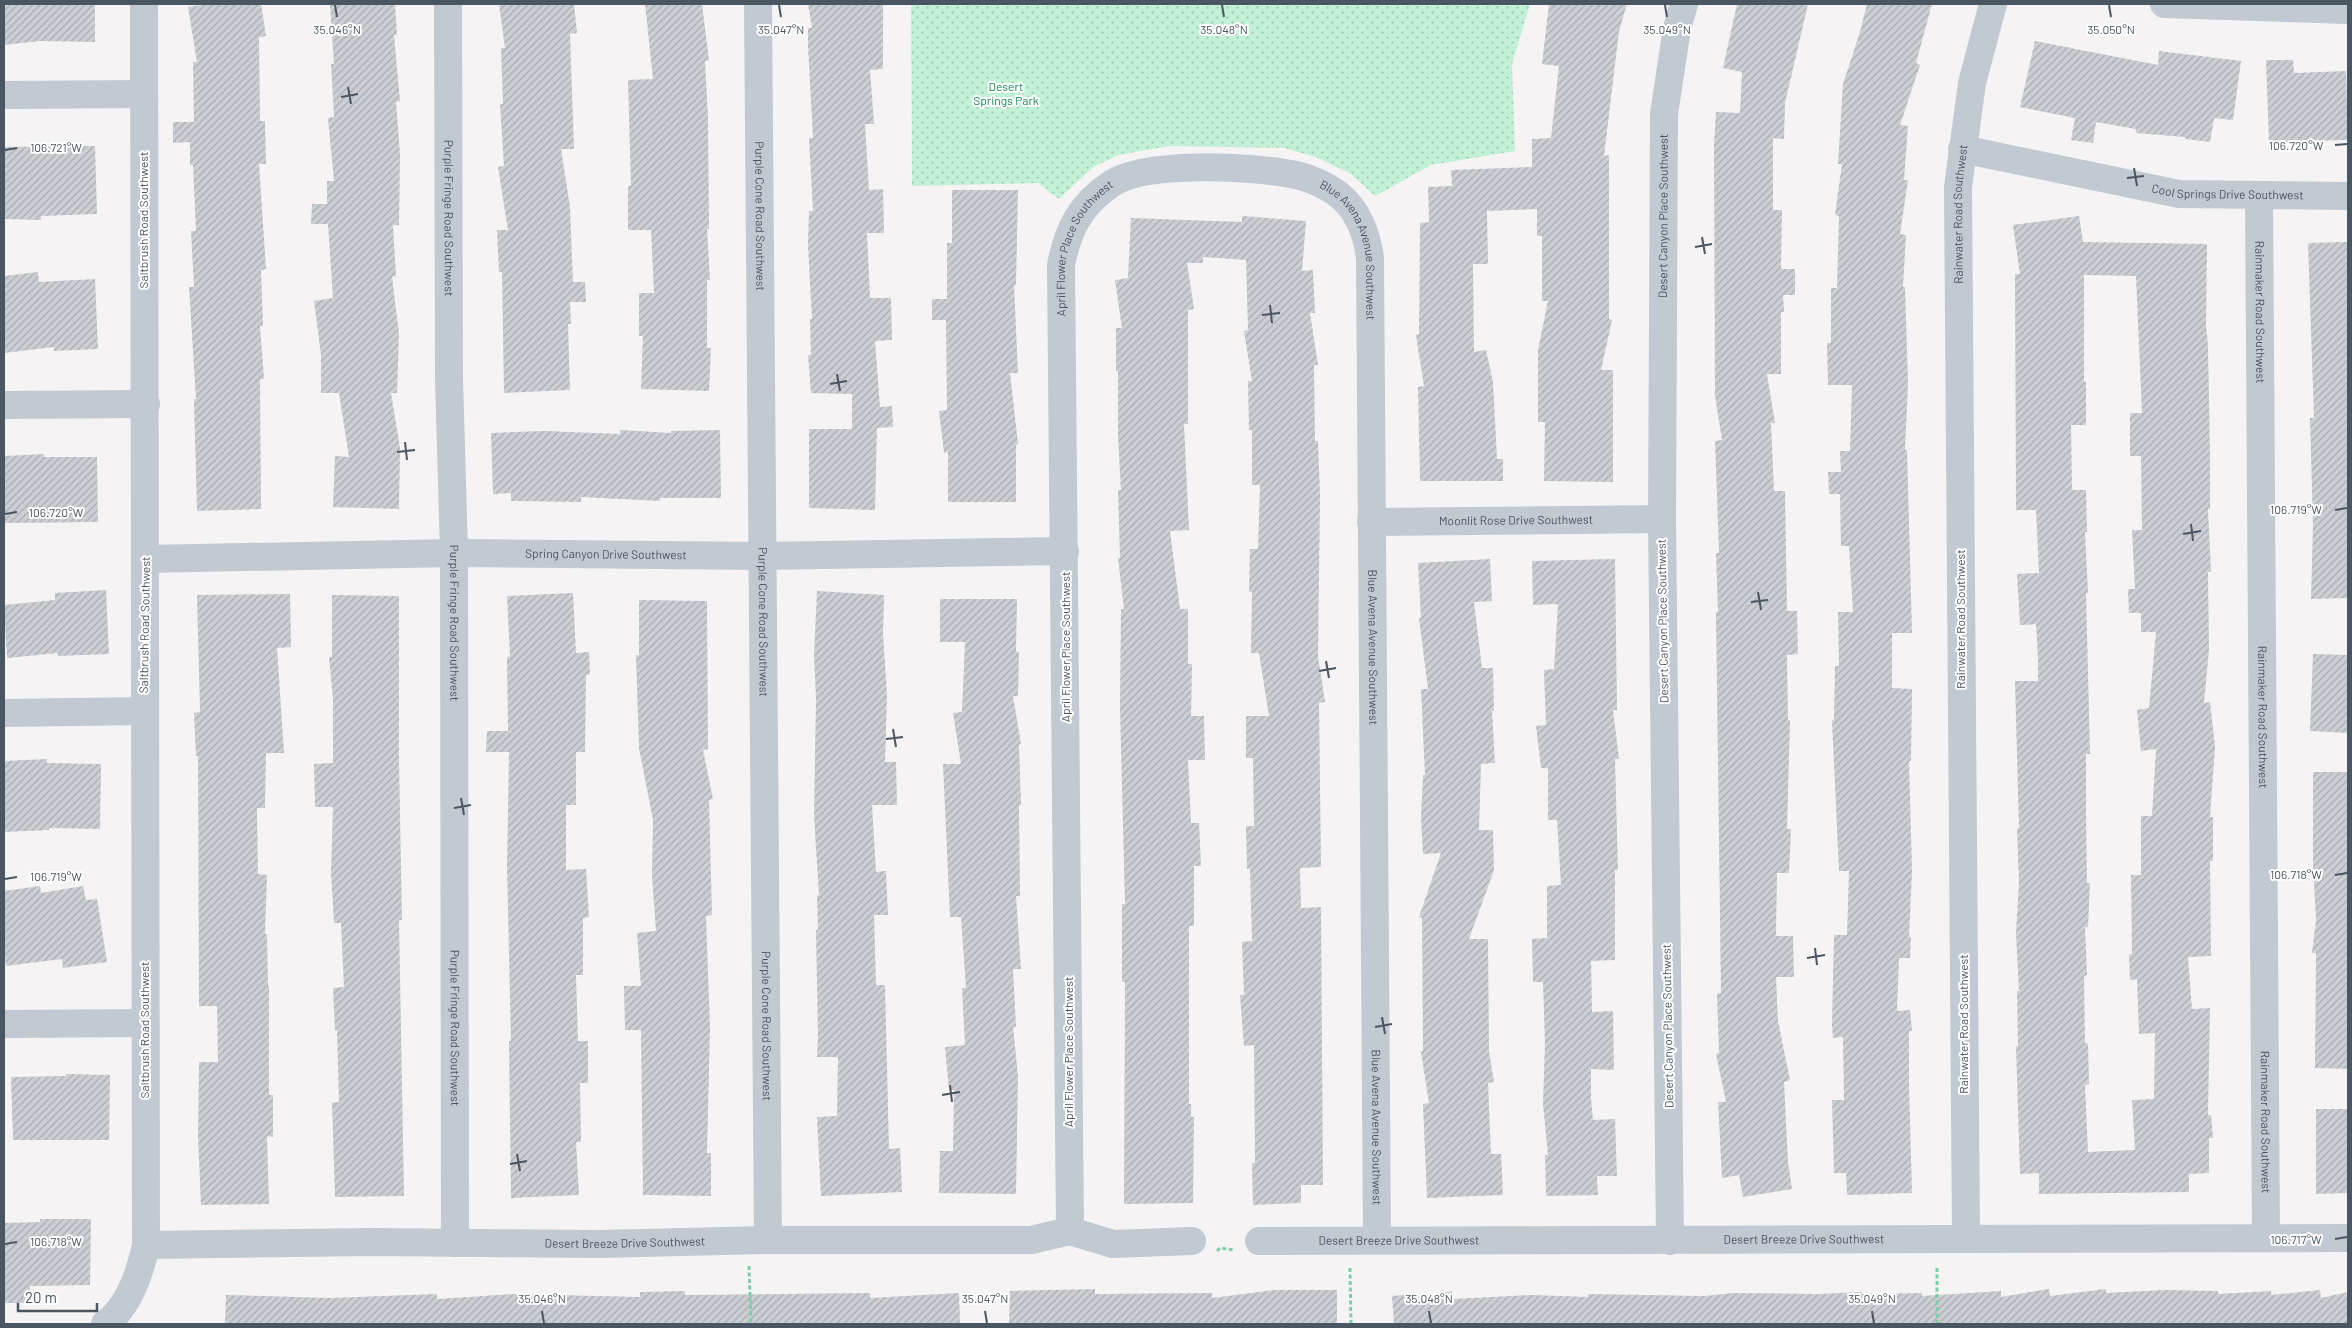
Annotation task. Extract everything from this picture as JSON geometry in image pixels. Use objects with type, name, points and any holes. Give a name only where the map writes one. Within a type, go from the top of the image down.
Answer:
[{"type":"street","name":"Saltbrush Road Southwest","points":[[144,4],[146,1245]]},
{"type":"street","name":"Purple Fringe Road Southwest","points":[[448,4],[449,378],[454,553],[455,1243]]},
{"type":"street","name":"Purple Cone Road Southwest","points":[[758,4],[762,556],[758,1240]]},
{"type":"street","name":"Desert Canyon Place Southwest","points":[[1670,1241],[1662,519],[1664,114],[1677,28],[1684,4]]},
{"type":"street","name":"Rainwater Road Southwest","points":[[1966,1238],[1958,197],[1962,149],[1972,83],[1993,4]]},
{"type":"street","points":[[2164,4],[2343,8]]},
{"type":"street","points":[[4,95],[143,94]]},
{"type":"street","name":"Cool Springs Drive Southwest","points":[[1962,149],[2179,194],[2348,196]]},
{"type":"street","name":"Blue Avena Avenue Southwest","points":[[1213,167],[1291,174],[1317,182],[1339,195],[1354,213],[1367,236],[1370,258],[1371,522],[1364,1240]]},
{"type":"street","name":"April Flower Place Southwest","points":[[1070,1231],[1061,265],[1067,237],[1088,203],[1113,183],[1151,170],[1213,167]]},
{"type":"street","name":"Rainmaker Road Southwest","points":[[2259,196],[2266,1238]]},
{"type":"street","points":[[4,405],[146,404]]},
{"type":"street","name":"Moonlit Rose Drive Southwest","points":[[1371,522],[1662,519]]},
{"type":"street","name":"Spring Canyon Drive Southwest","points":[[146,559],[454,553],[762,556],[1065,551]]},
{"type":"street","points":[[4,713],[144,711]]},
{"type":"street","points":[[4,1024],[145,1023]]},
{"type":"street","points":[[1070,1231],[1113,1244],[1203,1247]]},
{"type":"street","name":"Desert Breeze Drive Southwest","points":[[146,1245],[598,1244],[758,1240],[1032,1240],[1070,1231]]},
{"type":"street","name":"Desert Breeze Drive Southwest","points":[[1249,1247],[1364,1240],[1670,1241],[1938,1238],[2348,1238]]},
{"type":"street","points":[[105,1324],[128,1296],[141,1269],[146,1245]]},
{"type":"path","points":[[1937,1324],[1938,1238]]},
{"type":"path","points":[[752,1324],[758,1240]]},
{"type":"path","points":[[1351,1324],[1364,1240]]},
{"type":"path","points":[[1203,1247],[1233,1249],[1249,1247]]},
{"type":"green space","name":"Desert Springs Park","points":[[911,4],[1530,4],[1512,64],[1515,151],[1431,165],[1375,196],[1351,174],[1316,157],[1284,148],[1169,146],[1119,155],[1093,167],[1059,199],[1038,183],[912,186]]},
{"type":"building","points":[[4,4],[95,4],[95,42],[40,41],[4,45]]},
{"type":"building","points":[[209,4],[261,4],[266,36],[259,37],[260,121],[265,121],[266,164],[259,164],[266,269],[261,270],[263,326],[260,326],[264,379],[260,379],[261,509],[197,511],[194,399],[196,399],[189,287],[194,287],[191,231],[196,231],[193,165],[190,165],[190,142],[173,143],[173,122],[194,122],[193,62],[197,62],[188,7]]},
{"type":"building","points":[[330,4],[395,4],[397,35],[394,35],[400,101],[396,102],[400,154],[399,225],[393,225],[396,276],[392,277],[399,334],[397,393],[391,393],[400,448],[399,509],[333,507],[335,456],[349,457],[339,393],[321,393],[321,355],[314,301],[333,298],[328,224],[311,224],[312,204],[327,204],[327,181],[334,181],[328,118],[334,117],[331,64],[334,64]]},
{"type":"building","points":[[499,4],[574,4],[577,33],[570,34],[574,149],[561,149],[570,207],[573,282],[585,282],[586,302],[570,302],[571,324],[568,324],[570,390],[504,393],[502,272],[499,272],[497,230],[508,230],[498,167],[504,166],[500,104],[503,104],[501,48],[505,48]]},
{"type":"building","points":[[645,4],[702,4],[709,60],[705,61],[708,118],[709,229],[707,229],[710,280],[707,280],[707,348],[711,348],[709,391],[641,389],[643,336],[639,336],[639,293],[654,293],[651,230],[628,230],[628,186],[631,186],[628,80],[653,79]]},
{"type":"building","points":[[808,4],[883,4],[883,69],[870,70],[874,124],[865,124],[869,190],[883,189],[884,233],[867,233],[870,298],[891,298],[892,340],[875,341],[880,407],[892,406],[893,427],[877,428],[875,510],[809,508],[809,429],[852,429],[852,394],[811,393],[808,355],[811,355],[810,319],[812,319],[808,245],[809,211],[813,211],[809,138],[813,138],[808,45],[808,28],[812,28]]},
{"type":"building","points":[[1549,4],[1627,4],[1619,31],[1604,156],[1609,155],[1609,319],[1612,320],[1601,370],[1613,370],[1613,482],[1544,481],[1545,422],[1538,422],[1538,350],[1548,301],[1542,301],[1542,236],[1537,236],[1537,209],[1487,211],[1488,264],[1473,264],[1474,352],[1486,350],[1493,382],[1497,459],[1503,459],[1503,481],[1420,481],[1418,387],[1424,386],[1416,335],[1419,334],[1420,223],[1429,222],[1428,187],[1452,186],[1451,170],[1532,167],[1532,139],[1551,138],[1559,66],[1542,64]]},
{"type":"building","points":[[1737,4],[1808,4],[1785,103],[1784,139],[1773,138],[1773,210],[1782,210],[1781,269],[1795,269],[1795,295],[1783,295],[1784,312],[1781,312],[1781,374],[1767,374],[1775,423],[1771,423],[1774,491],[1785,491],[1787,611],[1797,611],[1798,654],[1787,655],[1788,720],[1790,720],[1787,829],[1791,829],[1789,873],[1777,873],[1776,936],[1793,936],[1794,977],[1776,977],[1778,1021],[1790,1080],[1784,1082],[1788,1162],[1792,1189],[1743,1197],[1739,1175],[1722,1178],[1718,1102],[1726,1102],[1716,1054],[1719,1053],[1717,994],[1721,993],[1716,612],[1718,612],[1716,553],[1719,553],[1715,441],[1722,440],[1715,396],[1714,145],[1716,112],[1740,113],[1742,72],[1723,68]]},
{"type":"building","points":[[1867,4],[1932,4],[1916,63],[1920,65],[1900,125],[1908,126],[1904,180],[1908,180],[1900,234],[1906,235],[1903,287],[1905,287],[1908,383],[1905,450],[1907,450],[1912,633],[1892,633],[1892,688],[1912,689],[1911,761],[1909,761],[1912,871],[1909,937],[1911,937],[1910,958],[1899,958],[1897,1011],[1910,1010],[1912,1031],[1909,1031],[1909,1086],[1912,1193],[1847,1195],[1846,1173],[1834,1173],[1832,1100],[1844,1100],[1843,1037],[1833,1038],[1832,1025],[1834,935],[1847,935],[1849,871],[1839,871],[1832,720],[1834,720],[1835,666],[1839,666],[1838,612],[1853,612],[1849,546],[1841,546],[1840,494],[1829,494],[1828,472],[1841,472],[1840,451],[1850,451],[1852,385],[1828,385],[1827,343],[1831,343],[1831,288],[1837,288],[1839,216],[1835,215],[1842,164],[1838,164],[1843,84]]},
{"type":"building","points":[[2035,41],[2158,65],[2159,51],[2241,61],[2233,120],[2214,118],[2210,142],[2185,139],[2185,137],[2136,133],[2136,129],[2096,122],[2093,143],[2071,140],[2075,118],[2020,107]]},
{"type":"building","points":[[2266,60],[2293,60],[2294,73],[2346,71],[2348,140],[2269,142]]},
{"type":"building","points":[[95,146],[97,214],[41,216],[41,220],[4,219],[4,147]]},
{"type":"building","points":[[952,190],[1018,190],[1016,285],[1014,285],[1018,373],[1010,373],[1018,444],[1016,445],[1016,502],[948,502],[948,452],[944,453],[939,411],[947,410],[946,320],[932,320],[932,299],[947,299],[947,243],[952,243]]},
{"type":"building","points":[[1242,216],[1306,221],[1302,271],[1313,270],[1315,313],[1310,313],[1318,365],[1314,365],[1315,441],[1318,441],[1320,495],[1318,656],[1325,702],[1319,703],[1321,867],[1300,868],[1301,908],[1321,907],[1323,1185],[1301,1185],[1301,1203],[1253,1205],[1252,1163],[1255,1163],[1254,1045],[1244,1046],[1240,995],[1244,995],[1242,942],[1252,941],[1250,869],[1247,869],[1246,826],[1254,826],[1253,758],[1246,758],[1246,716],[1269,716],[1259,653],[1251,653],[1252,592],[1249,592],[1250,549],[1258,549],[1260,485],[1252,485],[1252,430],[1249,430],[1248,381],[1252,381],[1244,331],[1248,330],[1246,260],[1203,257],[1203,263],[1187,263],[1194,309],[1188,310],[1188,424],[1184,424],[1189,530],[1170,531],[1180,609],[1188,609],[1188,664],[1192,664],[1191,716],[1204,716],[1205,760],[1188,760],[1191,823],[1199,823],[1201,866],[1194,866],[1194,926],[1189,926],[1189,1104],[1191,1104],[1191,1117],[1194,1117],[1193,1203],[1124,1204],[1125,982],[1122,982],[1122,904],[1125,904],[1120,707],[1121,609],[1124,609],[1118,558],[1120,558],[1118,490],[1121,490],[1118,438],[1118,371],[1116,371],[1116,328],[1122,328],[1115,280],[1128,278],[1131,218],[1242,222]]},
{"type":"building","points":[[2079,216],[2083,242],[2207,244],[2206,325],[2210,455],[2210,509],[2208,509],[2211,572],[2208,572],[2209,650],[2204,703],[2210,702],[2215,747],[2210,817],[2213,817],[2213,861],[2210,861],[2211,956],[2188,957],[2192,1009],[2210,1008],[2208,1115],[2211,1115],[2213,1138],[2209,1138],[2209,1173],[2189,1174],[2189,1192],[2039,1194],[2039,1173],[2020,1174],[2016,1046],[2018,1046],[2017,991],[2019,991],[2016,934],[2019,883],[2017,828],[2019,828],[2015,681],[2038,681],[2038,658],[2036,624],[2020,625],[2017,574],[2039,573],[2036,510],[2016,510],[2015,274],[2020,274],[2013,225]],"holes":[[[2084,275],[2136,276],[2142,413],[2130,413],[2130,456],[2141,456],[2142,530],[2132,530],[2135,589],[2128,589],[2129,613],[2141,613],[2141,632],[2156,632],[2149,708],[2137,710],[2141,751],[2156,749],[2152,816],[2141,816],[2141,875],[2131,875],[2132,954],[2129,955],[2130,980],[2137,979],[2139,1034],[2155,1033],[2154,1099],[2132,1100],[2135,1150],[2088,1152],[2085,1085],[2089,1084],[2088,1043],[2085,1043],[2084,976],[2087,975],[2085,927],[2088,927],[2090,883],[2087,883],[2086,817],[2086,754],[2090,754],[2086,593],[2088,593],[2085,532],[2087,532],[2086,490],[2072,490],[2071,425],[2086,425]]]},
{"type":"building","points":[[2348,242],[2348,598],[2311,599],[2313,525],[2310,418],[2314,418],[2308,243]]},
{"type":"building","points":[[38,272],[39,282],[95,279],[98,349],[54,351],[54,347],[4,353],[4,276]]},
{"type":"building","points":[[620,430],[671,433],[671,431],[720,430],[721,498],[660,498],[660,501],[581,497],[581,502],[511,501],[511,493],[493,494],[491,433],[545,431],[620,434]]},
{"type":"building","points":[[44,454],[44,457],[97,457],[98,522],[4,523],[4,456]]},
{"type":"building","points":[[1490,559],[1492,601],[1474,602],[1482,668],[1493,668],[1494,711],[1492,711],[1495,763],[1481,764],[1479,830],[1493,830],[1494,870],[1469,939],[1488,939],[1489,1052],[1494,1082],[1488,1083],[1491,1154],[1501,1154],[1503,1195],[1427,1198],[1423,1104],[1429,1103],[1421,1052],[1423,1051],[1422,918],[1419,917],[1441,853],[1423,854],[1421,819],[1423,775],[1425,775],[1421,689],[1428,689],[1419,618],[1421,618],[1418,563]]},
{"type":"building","points":[[1615,559],[1617,710],[1613,710],[1619,759],[1615,759],[1618,870],[1615,870],[1615,960],[1591,961],[1592,1012],[1613,1011],[1614,1070],[1591,1069],[1591,1099],[1593,1120],[1615,1119],[1617,1176],[1597,1176],[1598,1195],[1546,1196],[1545,1155],[1548,1155],[1543,1104],[1545,1043],[1543,982],[1533,982],[1532,939],[1547,938],[1547,886],[1561,885],[1557,820],[1548,820],[1548,768],[1541,768],[1536,726],[1546,725],[1544,670],[1554,669],[1558,604],[1533,605],[1532,561]]},
{"type":"building","points":[[106,590],[109,654],[58,656],[58,653],[7,658],[4,605],[55,600],[55,593]]},
{"type":"building","points":[[817,591],[884,595],[883,634],[887,695],[885,762],[896,762],[897,805],[872,805],[876,872],[886,871],[888,915],[874,915],[876,985],[885,985],[889,1149],[900,1148],[902,1192],[821,1196],[817,1117],[837,1116],[838,1057],[817,1057],[816,930],[818,930],[817,896],[819,895],[814,816],[816,697],[814,656]]},
{"type":"building","points":[[573,593],[576,653],[589,652],[590,674],[586,675],[585,752],[576,752],[576,805],[566,805],[566,870],[586,869],[589,917],[583,918],[583,975],[576,975],[578,1041],[588,1041],[588,1083],[580,1083],[581,1142],[576,1142],[579,1195],[511,1198],[509,1041],[511,1041],[507,867],[509,752],[486,752],[487,731],[508,731],[507,657],[510,656],[507,596]]},
{"type":"building","points":[[290,594],[291,647],[277,648],[284,753],[266,753],[265,808],[257,808],[258,874],[267,875],[265,934],[267,934],[269,986],[269,1095],[273,1095],[273,1137],[267,1136],[269,1204],[201,1205],[198,1136],[199,1062],[218,1062],[217,1006],[199,1006],[198,756],[196,756],[194,713],[200,712],[197,595]]},
{"type":"building","points":[[332,595],[399,596],[399,762],[402,920],[399,920],[404,1196],[335,1197],[332,1103],[339,1102],[337,1030],[335,1030],[333,988],[344,987],[341,923],[334,923],[331,872],[333,807],[315,807],[314,764],[333,763],[333,699],[329,657],[332,657]]},
{"type":"building","points":[[940,599],[1017,599],[1016,652],[1019,652],[1018,696],[1013,696],[1021,744],[1019,745],[1021,805],[1019,805],[1020,896],[1016,896],[1021,969],[1013,969],[1016,1027],[1013,1027],[1018,1076],[1016,1194],[939,1193],[940,1151],[953,1151],[954,1090],[949,1090],[945,1047],[965,1045],[962,988],[966,988],[961,917],[950,917],[943,764],[961,764],[953,713],[962,712],[965,642],[940,642]]},
{"type":"building","points":[[639,600],[707,601],[708,749],[703,750],[713,799],[709,800],[712,915],[706,916],[710,1028],[707,1153],[711,1153],[711,1196],[643,1195],[641,1030],[625,1030],[624,986],[641,986],[637,933],[656,931],[652,876],[653,820],[639,748],[636,655],[639,655]]},
{"type":"building","points":[[2313,654],[2348,655],[2348,733],[2310,731]]},
{"type":"building","points":[[47,759],[47,763],[101,764],[100,829],[49,828],[49,830],[4,832],[4,761]]},
{"type":"building","points":[[2313,772],[2348,772],[2348,1069],[2315,1068],[2316,953],[2312,953],[2316,920],[2313,865]]},
{"type":"building","points":[[40,886],[41,893],[83,886],[86,900],[97,899],[107,962],[63,968],[62,959],[6,966],[4,891]]},
{"type":"building","points":[[66,1074],[110,1075],[109,1140],[13,1140],[11,1077],[66,1076]]},
{"type":"building","points":[[2316,1109],[2348,1109],[2348,1193],[2316,1194]]},
{"type":"building","points":[[40,1219],[91,1219],[90,1285],[30,1286],[30,1303],[4,1303],[4,1223],[40,1222]]},
{"type":"building","points":[[1095,1289],[1095,1294],[1212,1293],[1212,1298],[1274,1290],[1337,1290],[1337,1324],[1009,1324],[1010,1291]]},
{"type":"building","points":[[2049,1289],[2050,1296],[2106,1289],[2106,1293],[2165,1290],[2218,1291],[2218,1294],[2271,1291],[2271,1295],[2320,1290],[2321,1298],[2348,1292],[2348,1324],[1394,1324],[1392,1296],[1413,1294],[1413,1298],[1452,1291],[1453,1299],[1533,1295],[1588,1297],[1588,1294],[1704,1296],[1733,1293],[1818,1294],[1862,1292],[1862,1294],[1922,1293],[1922,1296],[2001,1291],[2001,1297]]},
{"type":"building","points":[[685,1291],[685,1295],[870,1293],[870,1298],[959,1293],[960,1324],[225,1324],[226,1295],[330,1298],[437,1294],[437,1299],[514,1294],[640,1297],[640,1292]]}]
